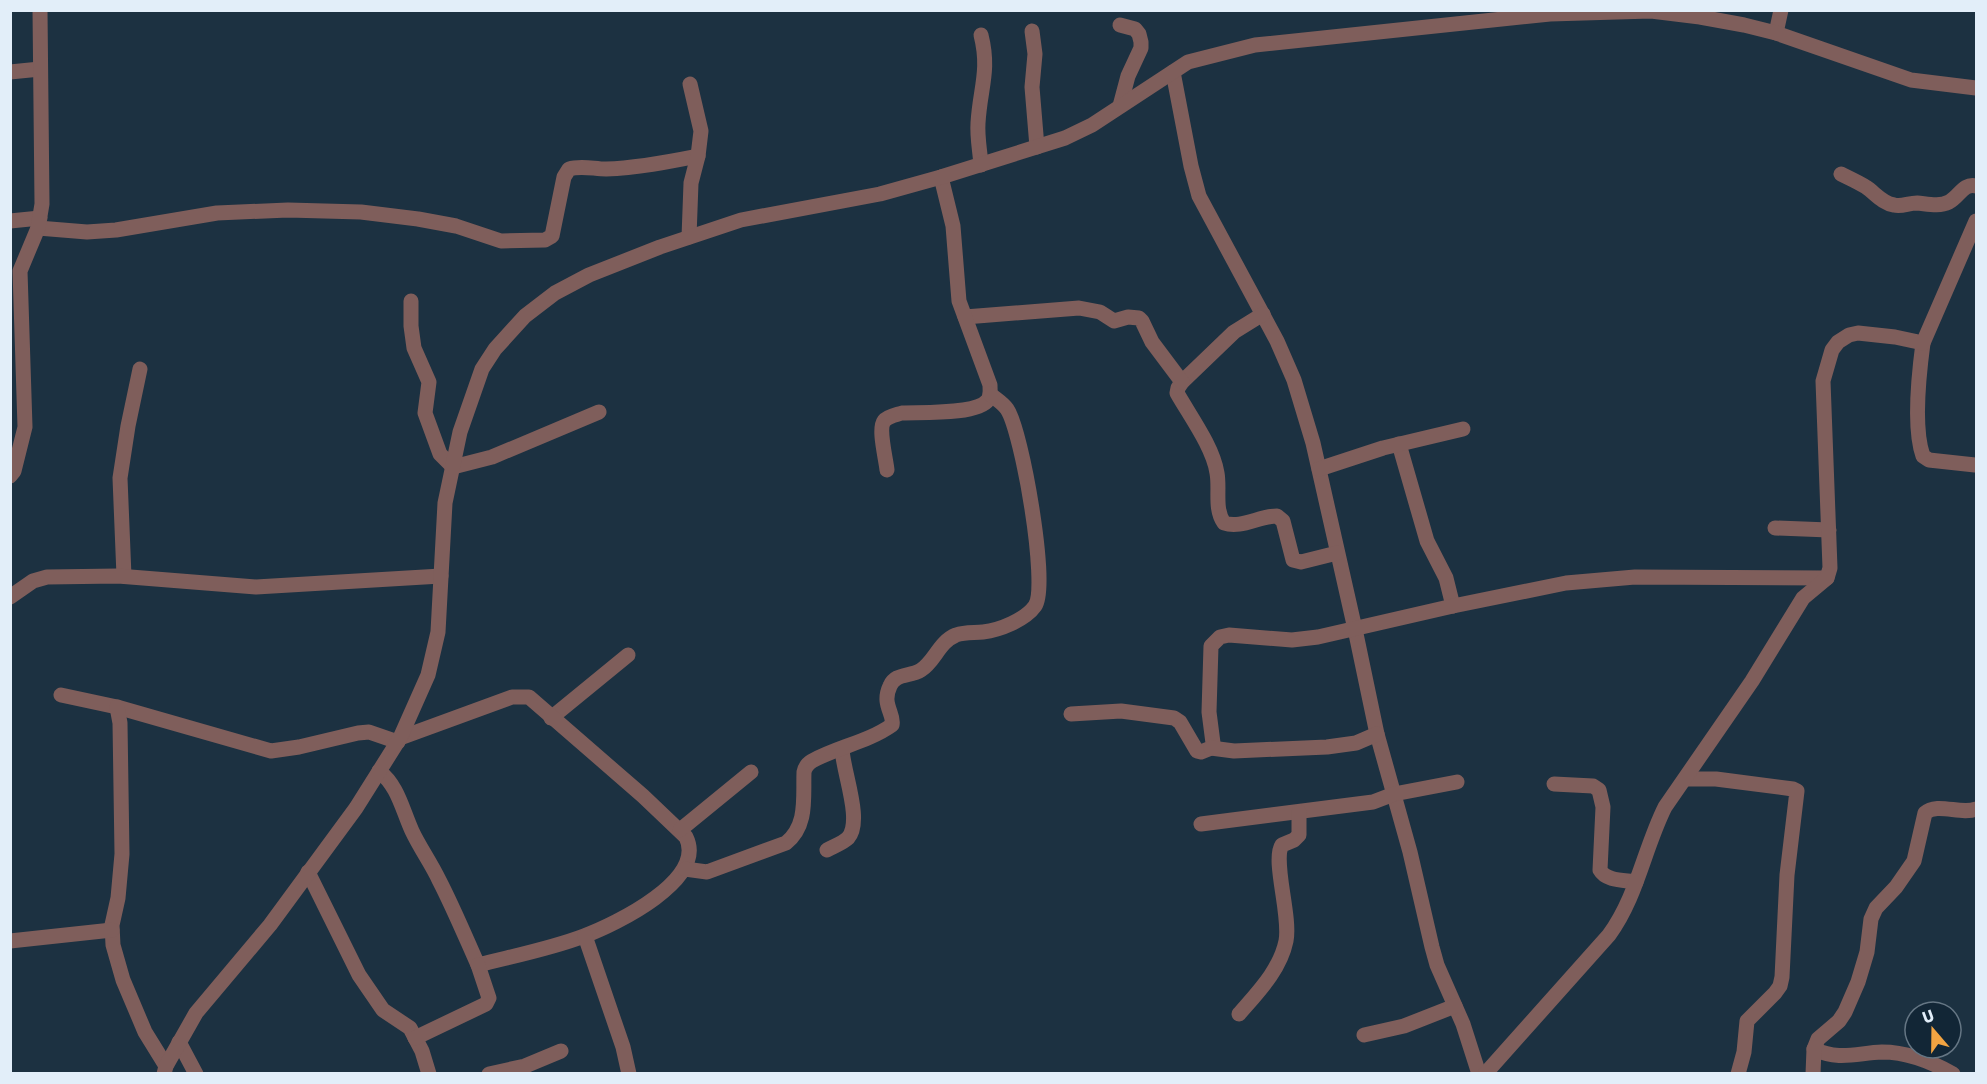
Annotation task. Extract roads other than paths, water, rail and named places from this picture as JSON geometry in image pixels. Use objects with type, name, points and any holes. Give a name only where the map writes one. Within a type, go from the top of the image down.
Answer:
[{"type":"street","points":[[10,476],[14,471],[25,427],[20,271],[39,223],[42,179],[40,10]]},
{"type":"street","points":[[1776,33],[1781,10]]},
{"type":"street","points":[[165,1070],[196,1013],[270,925],[356,807],[399,740],[428,675],[438,632],[445,503],[460,432],[482,369],[495,349],[525,316],[555,293],[589,275],[741,220],[880,194],[1065,138],[1092,125],[1188,62],[1255,45],[1550,12],[1651,11],[1700,17],[1776,33],[1911,80],[1977,88]]},
{"type":"street","points":[[1120,25],[1135,29],[1139,34],[1141,48],[1128,76],[1120,106]]},
{"type":"street","points":[[1032,31],[1035,54],[1032,87],[1037,147]]},
{"type":"street","points":[[981,35],[986,74],[978,121],[981,165]]},
{"type":"street","points":[[10,72],[40,69]]},
{"type":"street","points":[[1173,72],[1199,196],[1277,341],[1294,380],[1356,629],[1377,734],[1437,965],[1455,1006],[1479,1074]]},
{"type":"street","points":[[689,237],[691,183],[701,131],[690,84]]},
{"type":"street","points":[[10,221],[39,223],[87,232],[116,230],[217,213],[288,210],[361,212],[441,223],[501,241],[545,240],[552,236],[564,177],[569,168],[605,169],[698,156]]},
{"type":"street","points":[[1841,174],[1867,188],[1889,205],[1896,206],[1914,203],[1944,204],[1952,200],[1965,187],[1977,186]]},
{"type":"street","points":[[887,470],[881,428],[885,420],[902,413],[971,409],[987,400],[990,394],[990,386],[957,295],[953,226],[941,177]]},
{"type":"street","points":[[1975,465],[1929,460],[1923,456],[1918,438],[1919,371],[1923,343],[1977,221]]},
{"type":"street","points":[[411,301],[414,348],[429,382],[426,413],[440,454],[453,467]]},
{"type":"street","points":[[965,317],[1079,308],[1100,312],[1114,321],[1128,317],[1139,318],[1152,342],[1182,382]]},
{"type":"street","points":[[1263,314],[1234,332],[1182,382],[1177,393],[1217,470],[1218,510],[1224,523],[1240,524],[1277,516],[1283,521],[1293,560],[1301,562],[1337,553]]},
{"type":"street","points":[[1485,1074],[1622,918],[1655,827],[1665,807],[1752,681],[1803,598],[1827,578],[1830,568],[1823,381],[1832,350],[1838,342],[1849,335],[1858,333],[1923,343]]},
{"type":"street","points":[[124,576],[120,478],[140,369]]},
{"type":"street","points":[[685,869],[707,872],[786,843],[795,835],[801,824],[806,767],[811,762],[892,725],[893,720],[886,699],[890,684],[895,679],[923,668],[944,643],[954,636],[997,629],[1023,616],[1034,607],[1040,593],[1033,515],[1019,441],[1008,410],[990,394]]},
{"type":"street","points":[[453,467],[492,457],[600,412]]},
{"type":"street","points":[[1318,469],[1399,444],[1463,429]]},
{"type":"street","points":[[1399,444],[1428,541],[1446,579],[1453,606]]},
{"type":"street","points":[[1775,528],[1829,530]]},
{"type":"street","points":[[10,597],[33,581],[46,577],[124,576],[256,587],[441,576]]},
{"type":"street","points":[[1211,748],[1213,742],[1209,712],[1211,646],[1220,637],[1229,635],[1292,640],[1356,629],[1566,583],[1635,577],[1827,578]]},
{"type":"street","points":[[551,718],[628,655]]},
{"type":"street","points":[[61,695],[117,706],[271,750],[299,747],[369,732],[399,740],[512,697],[529,697],[680,830],[690,845],[685,869],[652,900],[585,936],[478,965]]},
{"type":"street","points":[[117,706],[120,723],[122,855],[112,930],[113,945],[123,980],[165,1070]]},
{"type":"street","points":[[1071,714],[1121,711],[1174,718],[1180,722],[1197,751],[1201,752],[1211,748],[1234,751],[1327,747],[1356,743],[1377,734]]},
{"type":"street","points":[[827,850],[847,839],[852,830],[854,816],[842,749]]},
{"type":"street","points":[[379,771],[396,789],[413,833],[439,880],[478,965],[489,998],[486,1004],[415,1038]]},
{"type":"street","points":[[680,830],[751,772]]},
{"type":"street","points":[[1686,779],[1716,779],[1793,789],[1796,790],[1798,796],[1787,875],[1782,977],[1775,993],[1747,1021],[1744,1052],[1738,1074]]},
{"type":"street","points":[[1202,824],[1373,802],[1394,794],[1458,782]]},
{"type":"street","points":[[1554,784],[1593,786],[1599,790],[1603,807],[1600,870],[1607,877],[1636,882]]},
{"type":"street","points":[[1813,1074],[1814,1049],[1823,1033],[1839,1021],[1845,1012],[1867,952],[1871,919],[1876,908],[1896,887],[1914,861],[1925,813],[1932,808],[1966,812],[1977,809]]},
{"type":"street","points":[[1239,1014],[1265,985],[1277,965],[1286,940],[1287,914],[1278,856],[1282,845],[1299,835],[1299,812]]},
{"type":"street","points":[[308,872],[359,975],[383,1010],[410,1028],[429,1074]]},
{"type":"street","points":[[10,941],[112,930]]},
{"type":"street","points":[[585,936],[623,1047],[629,1074]]},
{"type":"street","points":[[1364,1035],[1404,1026],[1455,1006]]},
{"type":"street","points":[[179,1042],[196,1074]]},
{"type":"street","points":[[1814,1049],[1827,1055],[1888,1053],[1925,1060],[1934,1069],[1953,1074]]},
{"type":"street","points":[[489,1074],[525,1066],[561,1051]]}]
